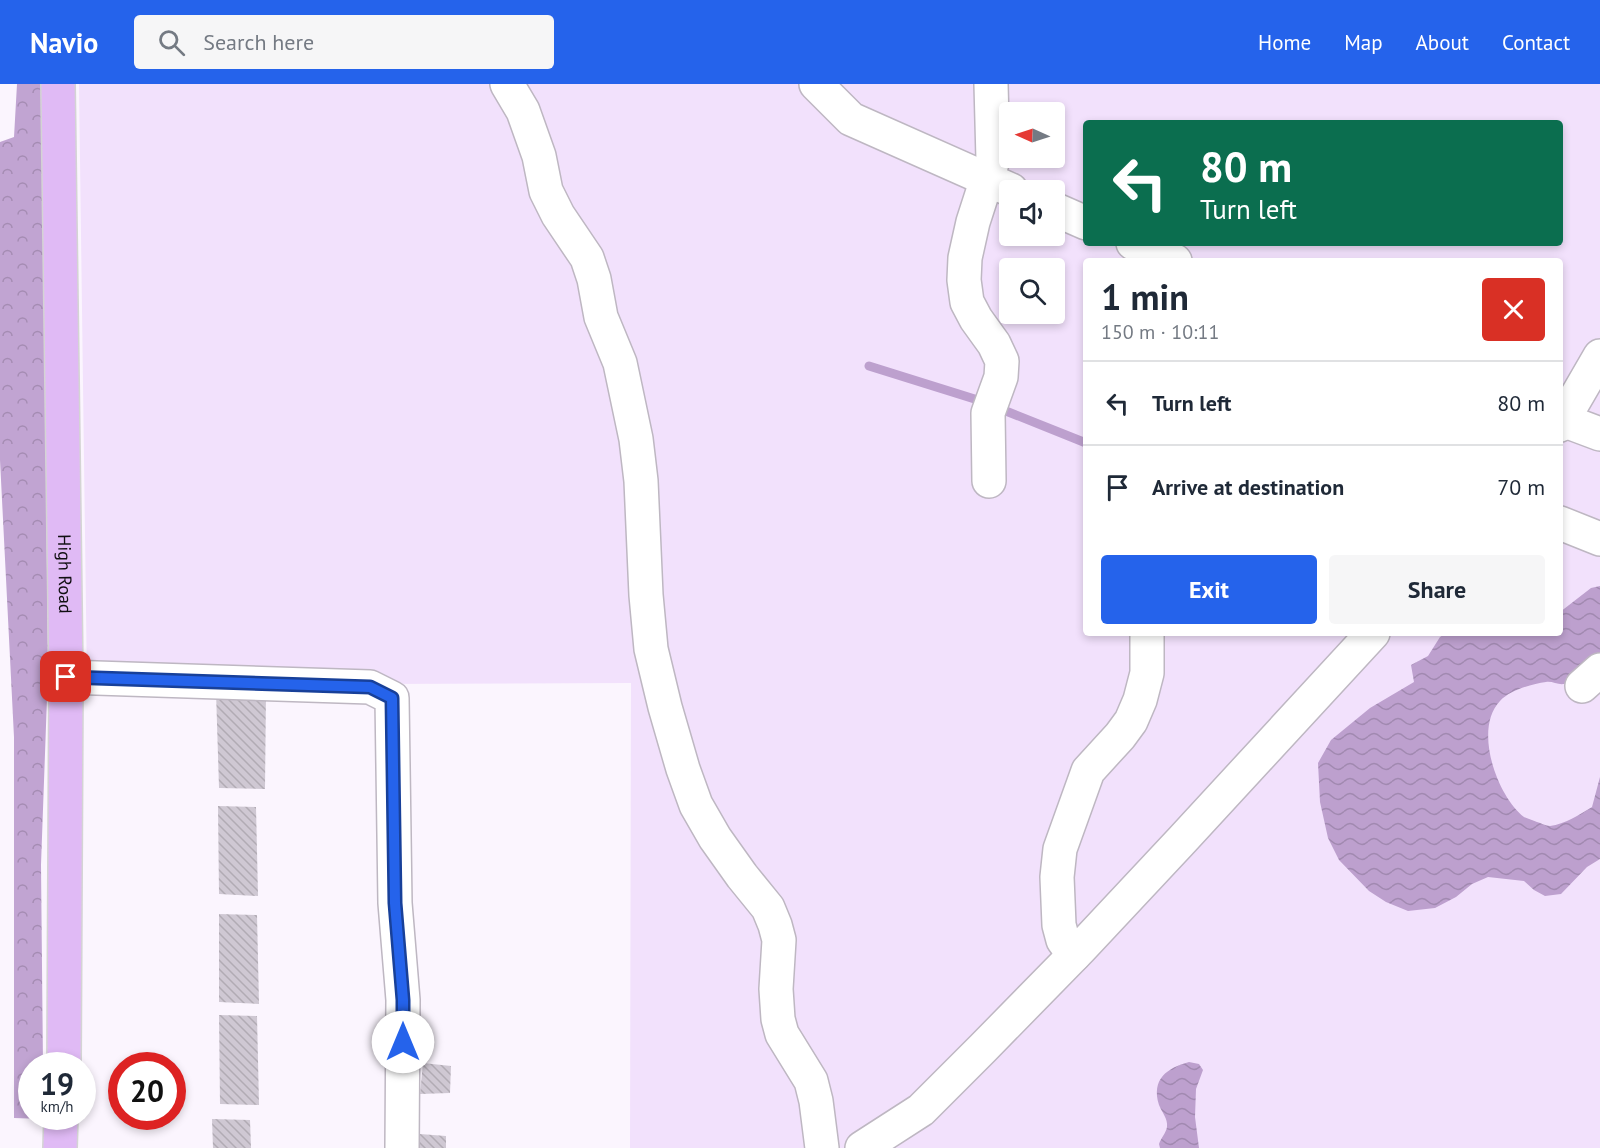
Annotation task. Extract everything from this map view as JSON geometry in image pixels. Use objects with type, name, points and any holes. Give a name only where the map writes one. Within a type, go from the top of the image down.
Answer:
[{"type":"highway","name":"High Road","points":[[58,84],[66,677],[64,1052]]},
{"type":"highway","points":[[60,1148],[61,1130]]},
{"type":"lane","points":[[507,84],[523,111],[539,156],[546,191],[575,243],[587,258],[594,279],[601,317],[620,363],[636,439],[641,481],[646,595],[651,648],[665,707],[696,805],[735,866],[768,908],[775,924],[779,940],[776,989],[778,1019],[782,1034],[810,1081],[816,1101],[822,1148]]},
{"type":"lane","points":[[816,84],[851,119],[998,185]]},
{"type":"lane","points":[[989,481],[988,413],[1001,377],[1002,361],[967,302],[964,280],[965,258],[998,185],[993,160],[991,84]]},
{"type":"lane","points":[[1065,214],[1083,222]]},
{"type":"lane","points":[[1140,246],[1166,258]]},
{"type":"lane","points":[[1563,418],[1600,356]]},
{"type":"lane","points":[[1563,422],[1600,434]]},
{"type":"lane","points":[[1563,524],[1600,539]]},
{"type":"lane","points":[[1074,955],[1063,940],[1059,925],[1057,877],[1060,849],[1088,771],[1131,721],[1140,700],[1147,673],[1147,636]]},
{"type":"lane","points":[[862,1148],[921,1110],[1074,955],[1370,636]]},
{"type":"lane","points":[[66,677],[370,687],[392,698],[395,903],[403,1000],[402,1148]]},
{"type":"shaded area","points":[[79,84],[1600,84],[1600,1148],[630,1148],[631,683],[87,685]]},
{"type":"green space","points":[[17,84],[42,84],[48,670],[41,865],[43,1052],[18,1052],[18,1118],[14,1118],[14,737],[0,460],[0,142],[14,137]]},
{"type":"water","points":[[1600,586],[1600,664],[1569,683],[1540,683],[1522,688],[1504,697],[1492,713],[1489,744],[1497,778],[1505,794],[1524,817],[1545,825],[1561,823],[1592,807],[1600,777],[1600,859],[1587,867],[1561,894],[1545,896],[1524,881],[1488,877],[1472,884],[1456,897],[1435,908],[1408,911],[1386,902],[1369,891],[1339,860],[1328,838],[1320,802],[1318,763],[1331,740],[1370,708],[1414,682],[1411,665],[1428,656],[1442,636],[1563,636],[1563,610],[1591,588]]},
{"type":"water","points":[[1189,1062],[1199,1064],[1203,1070],[1196,1089],[1195,1117],[1199,1148],[1160,1148],[1159,1144],[1167,1124],[1157,1096],[1159,1082],[1168,1071]]},
{"type":"building","points":[[266,690],[265,789],[219,788],[216,692]]},
{"type":"building","points":[[218,806],[256,807],[258,896],[219,894]]},
{"type":"building","points":[[219,914],[257,915],[259,1004],[219,1002]]},
{"type":"building","points":[[219,1015],[257,1016],[259,1105],[220,1104]]},
{"type":"building","points":[[423,1063],[451,1066],[450,1093],[420,1094]]},
{"type":"building","points":[[212,1119],[250,1120],[251,1148],[213,1148]]},
{"type":"building","points":[[420,1134],[446,1136],[446,1148],[418,1148]]},
{"type":"waterway","points":[[869,366],[981,401],[1083,442]]},
{"type":"route","points":[[66,677],[370,687],[392,698],[395,903],[403,1000],[403,1042]]}]
